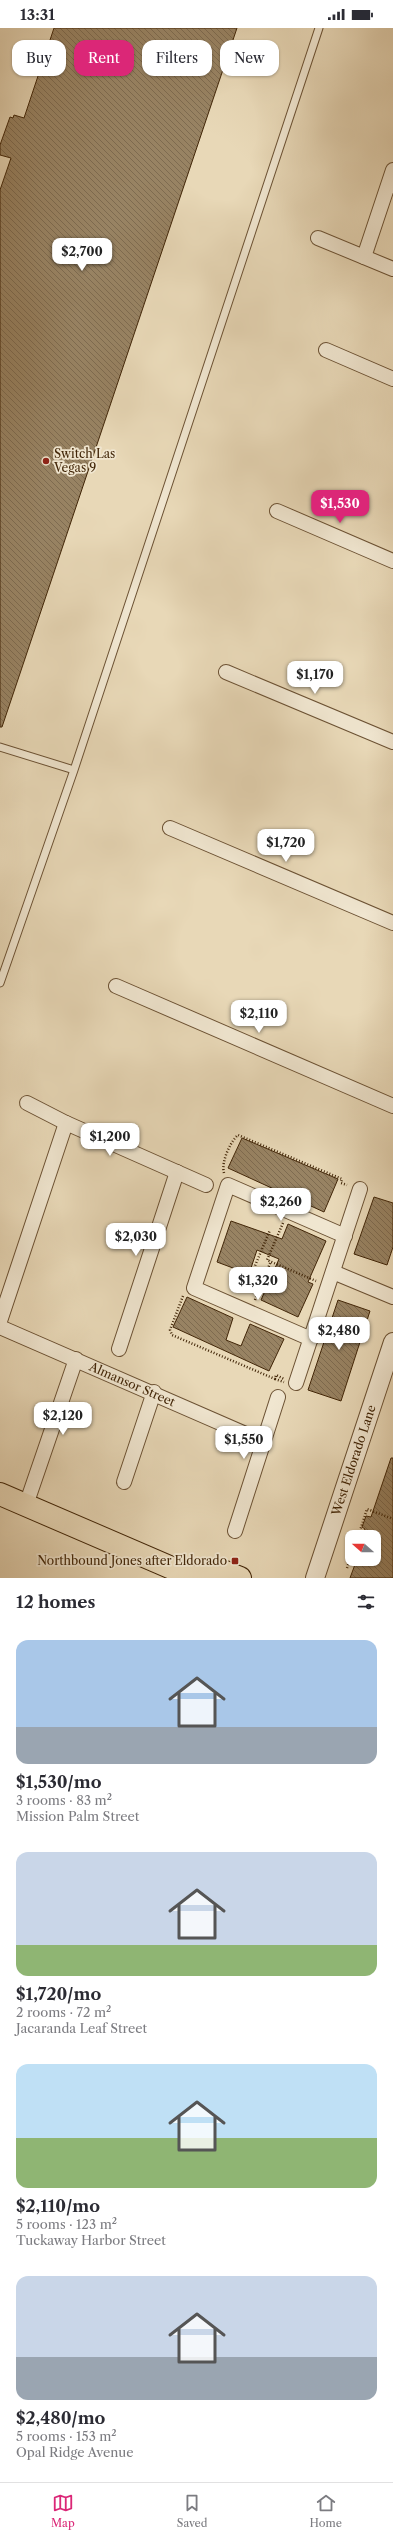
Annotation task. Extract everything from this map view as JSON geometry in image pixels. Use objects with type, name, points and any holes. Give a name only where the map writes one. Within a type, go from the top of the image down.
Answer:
[{"type":"main road","points":[[0,1494],[194,1578],[225,1572],[240,1578]]},
{"type":"street","points":[[364,257],[393,170]]},
{"type":"street","points":[[318,238],[393,270]]},
{"type":"street","points":[[326,350],[393,379]]},
{"type":"street","points":[[277,510],[393,560]]},
{"type":"street","points":[[226,672],[393,742]]},
{"type":"street","points":[[170,828],[393,923]]},
{"type":"street","points":[[116,986],[393,1106]]},
{"type":"street","points":[[27,1103],[66,1123],[206,1185]]},
{"type":"street","points":[[0,1321],[66,1123]]},
{"type":"street","points":[[119,1349],[177,1172]]},
{"type":"street","points":[[311,1339],[194,1288],[228,1185],[345,1236]]},
{"type":"street","points":[[296,1383],[360,1189]]},
{"type":"street","points":[[333,1272],[393,1297]]},
{"type":"street","name":"Almansor Street","points":[[0,1327],[154,1392],[264,1442]]},
{"type":"street","name":"West Eldorado Lane","points":[[315,1578],[393,1342]]},
{"type":"street","points":[[26,1505],[76,1359]]},
{"type":"street","points":[[124,1482],[154,1392]]},
{"type":"street","points":[[235,1530],[278,1398]]},
{"type":"lane","points":[[0,983],[74,770],[319,28]]},
{"type":"lane","points":[[0,747],[74,770]]},
{"type":"path","points":[[228,1185],[222,1168],[232,1140],[238,1135],[342,1179],[341,1183],[360,1189]]},
{"type":"path","points":[[288,1211],[268,1260],[317,1281]]},
{"type":"path","points":[[247,1285],[270,1230]]},
{"type":"path","points":[[250,1312],[271,1262]]},
{"type":"path","points":[[194,1288],[184,1293],[170,1330],[172,1335],[275,1379],[276,1375],[296,1383]]},
{"type":"path","points":[[360,1530],[367,1510],[393,1519]]},
{"type":"building","name":"Switch Las Vegas 9","points":[[54,28],[237,28],[233,40],[220,40],[221,76],[2,727],[0,727],[0,190],[11,158],[0,155],[0,145],[10,117],[13,118],[14,115],[24,118],[38,76],[66,76],[66,40],[50,40]]},
{"type":"building","points":[[242,1138],[338,1179],[324,1212],[228,1168]]},
{"type":"building","points":[[374,1197],[393,1203],[393,1247],[387,1265],[354,1254]]},
{"type":"building","points":[[231,1221],[282,1239],[288,1224],[326,1241],[308,1282],[313,1284],[298,1317],[261,1300],[279,1259],[257,1250],[249,1274],[217,1262]]},
{"type":"building","points":[[187,1297],[233,1318],[226,1340],[241,1346],[250,1324],[284,1339],[269,1371],[173,1327]]},
{"type":"building","points":[[338,1300],[370,1311],[341,1401],[308,1390]]},
{"type":"building","points":[[391,1458],[393,1458],[393,1578],[350,1578],[354,1566],[381,1566],[381,1530],[364,1530],[362,1527],[366,1516],[371,1517]]},
{"type":"place","name":"Switch Las Vegas 9","points":[[46,461]]},
{"type":"place","name":"Northbound Jones after Eldorado","points":[[235,1561]]}]
